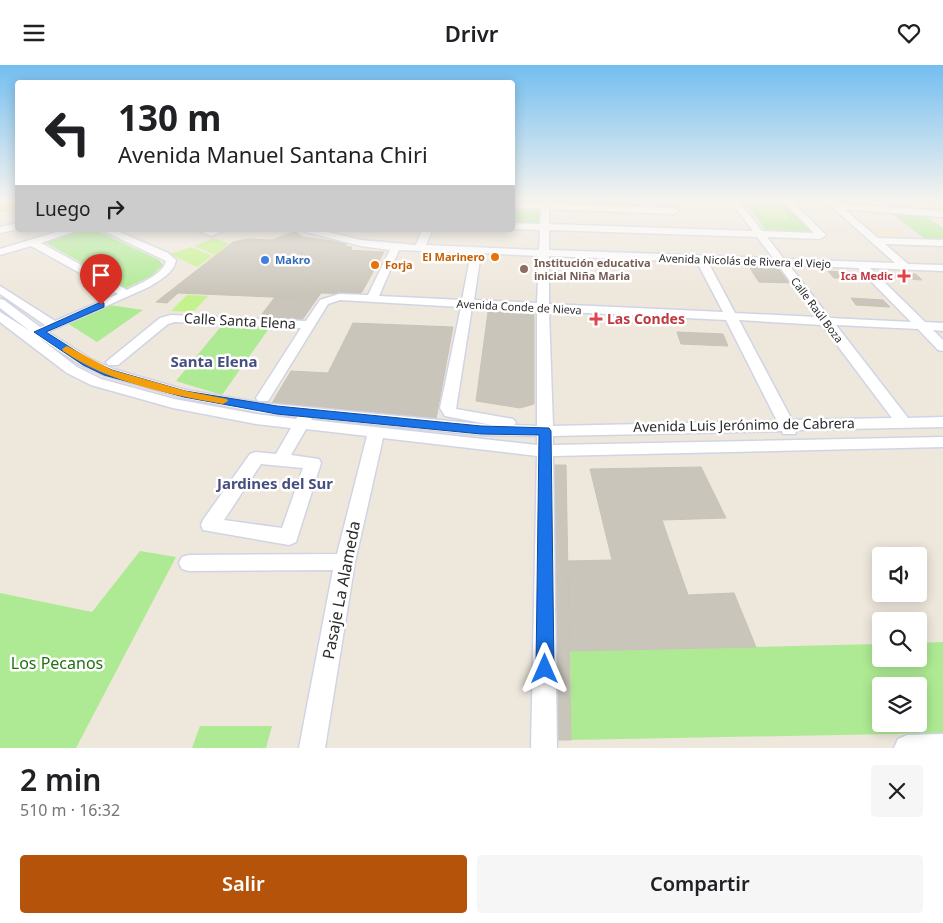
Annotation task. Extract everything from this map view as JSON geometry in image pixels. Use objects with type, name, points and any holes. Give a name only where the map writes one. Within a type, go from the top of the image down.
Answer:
[{"type":"street","points":[[544,231],[544,748]]},
{"type":"street","points":[[736,231],[760,235],[821,235],[817,231]]},
{"type":"street","name":"Calle Raúl Boza","points":[[757,231],[902,421]]},
{"type":"street","points":[[863,231],[906,267]]},
{"type":"street","points":[[0,252],[66,232]]},
{"type":"street","points":[[0,316],[40,331],[126,294],[162,274],[170,267],[171,260],[164,255],[112,232]]},
{"type":"street","name":"Avenida Nicolás de Rivera el Viejo","points":[[320,232],[396,247],[943,268]]},
{"type":"street","points":[[420,248],[426,232]]},
{"type":"street","points":[[875,241],[943,243]]},
{"type":"street","points":[[32,242],[126,294]]},
{"type":"street","points":[[372,299],[396,247]]},
{"type":"street","points":[[477,250],[448,407],[450,413],[517,424],[524,431],[545,441]]},
{"type":"street","points":[[700,259],[797,445]]},
{"type":"street","points":[[861,265],[943,347]]},
{"type":"street","points":[[0,289],[40,331],[72,370],[96,382],[172,403],[256,419],[304,419],[524,431]]},
{"type":"street","name":"Avenida Conde de Nieva","points":[[308,325],[324,302],[334,298],[943,327]]},
{"type":"street","points":[[0,303],[40,331]]},
{"type":"street","name":"Calle Santa Elena","points":[[112,361],[164,321],[171,319],[308,325]]},
{"type":"street","points":[[263,398],[308,325]]},
{"type":"street","points":[[304,419],[376,433],[545,441]]},
{"type":"street","points":[[281,459],[304,419]]},
{"type":"street","name":"Avenida Luis Jerónimo de Cabrera","points":[[545,441],[786,424],[943,421]]},
{"type":"street","name":"Pasaje La Alameda","points":[[312,748],[345,562],[376,433]]},
{"type":"street","name":"Avenida Luis Jerónimo de Cabrera","points":[[545,441],[797,445],[943,441]]},
{"type":"street","points":[[256,458],[281,459],[313,463],[289,537],[210,525],[256,458]]},
{"type":"street","points":[[189,563],[345,562]]},
{"type":"street","points":[[907,748],[943,747]]},
{"type":"shaded area","points":[[872,231],[898,231],[909,240],[883,239]]},
{"type":"green space","points":[[766,231],[812,231],[815,234],[768,233]]},
{"type":"green space","points":[[914,231],[943,231],[943,241],[926,240]]},
{"type":"green space","points":[[74,232],[100,232],[159,260],[163,265],[151,276],[126,288],[43,241]]},
{"type":"green space","points":[[214,238],[229,244],[215,255],[194,246]]},
{"type":"green space","points":[[191,247],[212,256],[197,267],[170,254]]},
{"type":"green space","points":[[187,295],[208,296],[193,312],[171,311]]},
{"type":"green space","points":[[109,305],[143,310],[97,342],[67,323]]},
{"type":"green space","points":[[223,324],[270,327],[222,395],[176,381]]},
{"type":"green space","name":"Los Pecanos","points":[[140,551],[176,557],[76,748],[0,748],[0,593],[92,612]]},
{"type":"green space","points":[[943,642],[943,733],[571,740],[570,651],[872,644],[872,667],[927,667],[927,643]]},
{"type":"green space","points":[[200,726],[272,726],[266,748],[192,748]]},
{"type":"building","name":"Makro","points":[[296,232],[303,237],[347,243],[345,246],[352,247],[351,250],[330,249],[294,298],[178,293],[167,303],[156,302],[233,242],[247,239],[272,240]]},
{"type":"building","points":[[330,249],[384,252],[362,292],[358,294],[321,293],[302,320],[259,318],[275,297],[294,298]]},
{"type":"building","points":[[748,264],[778,265],[785,274],[753,273]]},
{"type":"building","points":[[828,271],[857,273],[863,279],[834,278]]},
{"type":"building","points":[[753,273],[785,274],[792,283],[759,282]]},
{"type":"building","name":"Ica Medic","points":[[887,273],[916,274],[922,280],[892,278]]},
{"type":"building","points":[[851,298],[883,300],[890,307],[856,305]]},
{"type":"building","points":[[488,312],[531,313],[534,315],[534,404],[520,408],[476,401]]},
{"type":"building","points":[[353,323],[453,327],[436,419],[272,403],[291,371],[328,373]]},
{"type":"building","points":[[677,332],[723,334],[728,346],[681,344]]},
{"type":"building","points":[[554,465],[566,465],[571,740],[554,740]]},
{"type":"building","points":[[701,467],[726,518],[662,520],[688,595],[734,593],[756,647],[570,651],[568,561],[612,560],[590,469]]},
{"type":"slow traffic","points":[[67,349],[86,362],[108,372],[184,394],[223,401]]},
{"type":"place","name":"El Marinero","points":[[495,257]]},
{"type":"place","name":"Makro","points":[[265,260]]},
{"type":"place","name":"Forja","points":[[375,265]]},
{"type":"place","name":"Institución educativa inicial Niña Maria","points":[[524,269]]},
{"type":"place","name":"Ica Medic","points":[[904,276]]},
{"type":"place","name":"Las Condes","points":[[596,319]]},
{"type":"district","name":"Santa Elena","points":[[214,362]]},
{"type":"district","name":"Jardines del Sur","points":[[275,484]]},
{"type":"route","points":[[101,305],[39,332],[86,362],[108,372],[184,394],[277,410],[481,430],[545,431],[545,669]]}]
